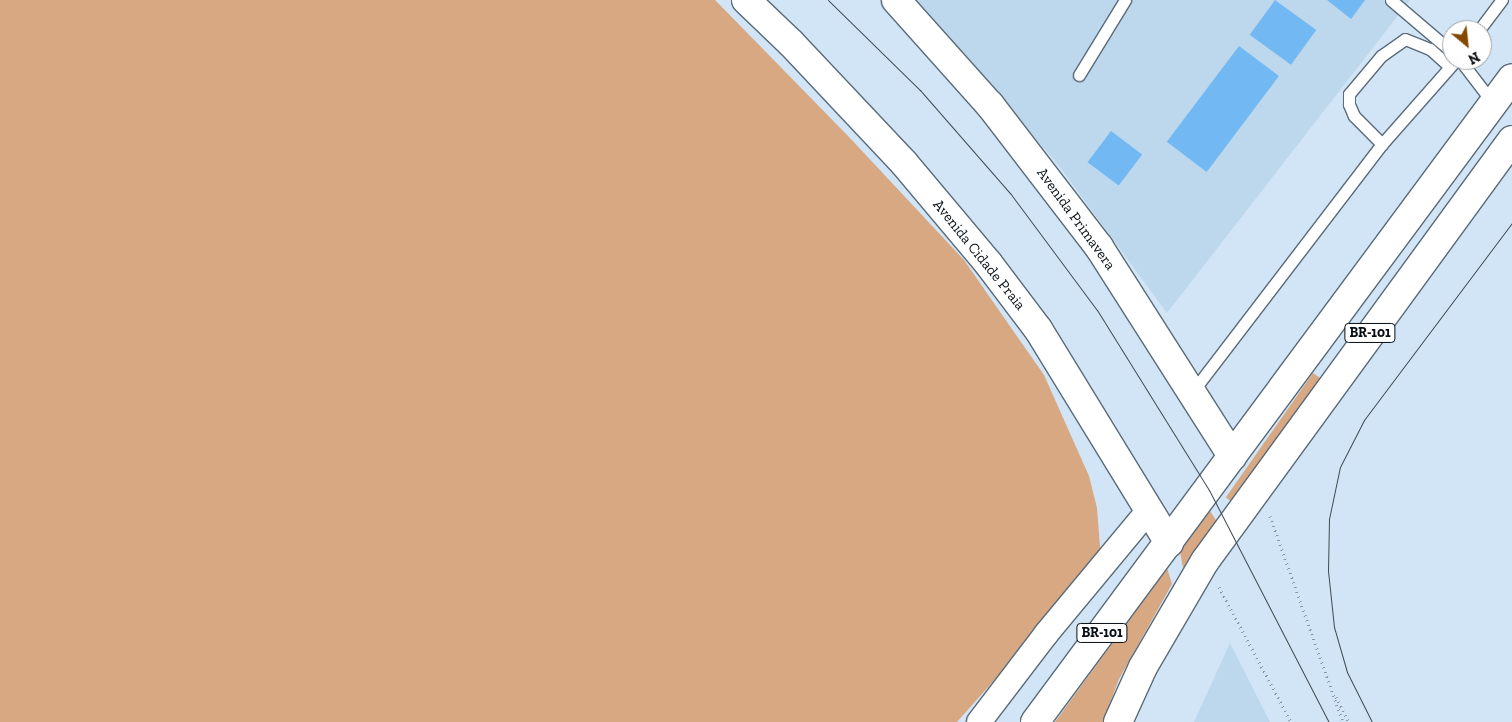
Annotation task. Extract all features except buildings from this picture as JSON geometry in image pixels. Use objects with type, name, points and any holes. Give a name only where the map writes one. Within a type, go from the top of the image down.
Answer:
[{"type":"main road","name":"Avenida Cidade Praia","points":[[746,0],[791,43],[904,163],[988,263],[1038,329],[1169,543],[1181,600]]},
{"type":"main road","name":"Avenida Primavera","points":[[896,0],[990,105],[1056,190],[1114,269],[1193,391],[1232,456]]},
{"type":"main road","name":"BR-101","points":[[1035,722],[1512,78]]},
{"type":"main road","name":"BR-101","points":[[1118,722],[1143,667],[1204,561],[1512,140]]},
{"type":"street","points":[[979,722],[1046,634],[1149,510]]},
{"type":"lane","points":[[1079,75],[1125,0]]},
{"type":"lane","points":[[1391,0],[1442,43]]},
{"type":"lane","points":[[1487,20],[1502,0]]},
{"type":"lane","points":[[1382,144],[1354,116],[1349,104],[1349,94],[1381,56],[1405,39],[1430,49],[1442,57]]},
{"type":"lane","points":[[1193,391],[1382,144],[1446,70]]},
{"type":"lane","points":[[1468,70],[1493,103]]},
{"type":"path","points":[[1260,484],[1343,722]]},
{"type":"path","points":[[1204,561],[1290,722]]},
{"type":"path","points":[[1329,683],[1349,722]]},
{"type":"shaded area","points":[[0,0],[715,0],[849,137],[964,260],[1044,375],[1089,476],[1097,508],[1101,560],[957,722],[0,722]]},
{"type":"shaded area","points":[[912,0],[1410,0],[1167,313],[1056,162]]},
{"type":"shaded area","points":[[1313,373],[1323,380],[1236,504],[1226,498]]},
{"type":"shaded area","points":[[1210,511],[1217,522],[1183,568],[1180,551]]},
{"type":"shaded area","points":[[1167,568],[1172,584],[1119,679],[1103,722],[1055,722]]},
{"type":"shaded area","points":[[1230,643],[1270,722],[1194,722]]},
{"type":"tram line","points":[[828,0],[920,90],[1010,193],[1097,310],[1209,490],[1329,722]]},
{"type":"tram line","points":[[1372,722],[1347,672],[1334,627],[1328,571],[1329,519],[1340,467],[1364,420],[1512,223]]}]
